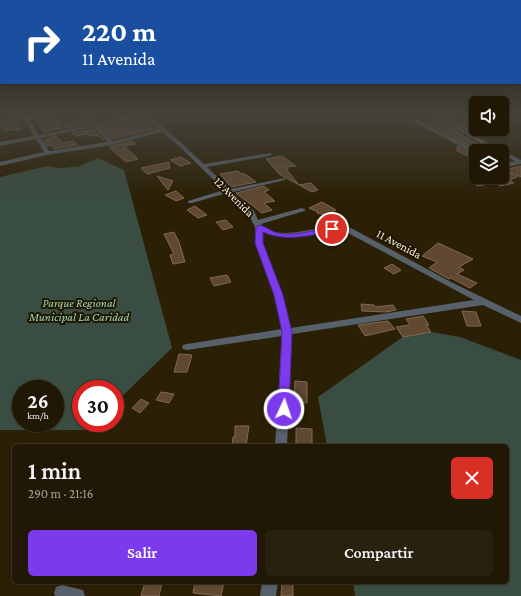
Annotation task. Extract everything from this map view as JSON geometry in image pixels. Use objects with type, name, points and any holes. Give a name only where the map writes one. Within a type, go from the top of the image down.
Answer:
[{"type":"street","points":[[42,144],[47,153]]},
{"type":"street","points":[[0,164],[47,153],[107,144]]},
{"type":"street","name":"12 Avenida","points":[[179,144],[228,190],[259,225],[259,243],[278,295],[287,332],[282,444]]},
{"type":"street","points":[[459,144],[469,149]]},
{"type":"street","points":[[203,166],[269,154]]},
{"type":"street","points":[[509,156],[521,162]]},
{"type":"street","points":[[509,165],[521,162]]},
{"type":"street","points":[[190,202],[228,190],[283,179]]},
{"type":"street","points":[[259,225],[302,210]]},
{"type":"street","name":"11 Avenida","points":[[259,225],[276,235],[286,236],[332,229],[348,230],[482,302],[521,320]]},
{"type":"street","points":[[187,347],[482,302]]},
{"type":"street","points":[[268,596],[270,584]]},
{"type":"street","points":[[62,593],[77,596]]},
{"type":"green space","name":"Parque Regional Municipal La Caridad","points":[[98,158],[124,170],[172,348],[124,394],[124,380],[72,380],[72,430],[64,430],[64,380],[12,380],[12,430],[0,430],[0,177],[47,166],[60,168],[80,166]]},
{"type":"green space","points":[[414,329],[460,337],[521,360],[521,596],[355,596],[353,584],[509,584],[509,444],[327,444],[318,397]]},
{"type":"building","points":[[46,144],[77,145],[54,149],[51,145],[47,146]]},
{"type":"building","points":[[122,144],[136,144],[124,146],[138,159],[126,162],[109,147]]},
{"type":"building","points":[[457,146],[469,152],[469,157],[457,151]]},
{"type":"building","points":[[282,156],[296,166],[287,167],[288,169],[286,169],[299,185],[279,174],[266,159]]},
{"type":"building","points":[[181,157],[191,163],[180,166],[170,160]]},
{"type":"building","points":[[169,162],[170,168],[147,174],[141,168]]},
{"type":"building","points":[[521,166],[521,177],[516,175],[517,177],[509,180],[509,174],[513,174],[509,172],[509,169]]},
{"type":"building","points":[[237,171],[245,174],[256,182],[231,187],[220,174]]},
{"type":"building","points":[[157,176],[173,181],[168,190]]},
{"type":"building","points":[[509,180],[514,183],[500,186],[497,184],[509,184]]},
{"type":"building","points":[[311,183],[318,190],[312,192],[299,185]]},
{"type":"building","points":[[476,184],[489,184],[477,186]]},
{"type":"building","points":[[264,186],[269,190],[264,192],[275,201],[264,203],[272,210],[262,213],[236,193]]},
{"type":"building","points":[[176,191],[184,198],[176,201],[165,195]]},
{"type":"building","points":[[322,202],[336,210],[325,215],[317,213],[318,212],[309,208]]},
{"type":"building","points":[[195,206],[207,215],[198,218],[187,210]]},
{"type":"building","points":[[226,220],[233,227],[223,230],[216,222]]},
{"type":"building","points":[[174,232],[179,242],[185,262],[173,264],[170,255],[174,254],[164,234]]},
{"type":"building","points":[[438,243],[473,259],[459,267],[464,270],[457,274],[477,283],[470,288],[429,268],[437,262],[422,256]]},
{"type":"building","points":[[392,264],[401,270],[394,274],[384,268]]},
{"type":"building","points":[[227,275],[231,282],[214,286],[210,278]]},
{"type":"building","points":[[361,304],[374,305],[375,307],[393,305],[396,310],[386,312],[362,311]]},
{"type":"building","points":[[462,311],[476,312],[481,326],[467,326]]},
{"type":"building","points":[[423,316],[429,325],[426,325],[431,332],[403,337],[396,327],[410,325],[406,319]]},
{"type":"building","points":[[388,321],[395,329],[365,336],[358,325]]},
{"type":"building","points":[[179,354],[192,355],[187,372],[174,372]]},
{"type":"building","points":[[295,381],[307,382],[307,403],[294,402]]},
{"type":"building","points":[[161,392],[174,394],[169,403],[156,400]]},
{"type":"building","points":[[141,399],[149,403],[140,413],[132,408]]},
{"type":"building","points":[[235,426],[249,426],[246,444],[232,444],[233,437],[235,437]]},
{"type":"building","points":[[296,428],[312,429],[312,444],[296,444]]},
{"type":"building","points":[[144,584],[162,584],[159,596],[141,596]]},
{"type":"building","points":[[195,584],[224,584],[221,596],[193,593]]},
{"type":"building","points":[[282,584],[293,584],[293,596],[281,596]]},
{"type":"route","points":[[284,409],[287,332],[278,295],[259,243],[260,227],[267,232],[286,236],[332,229]]}]
